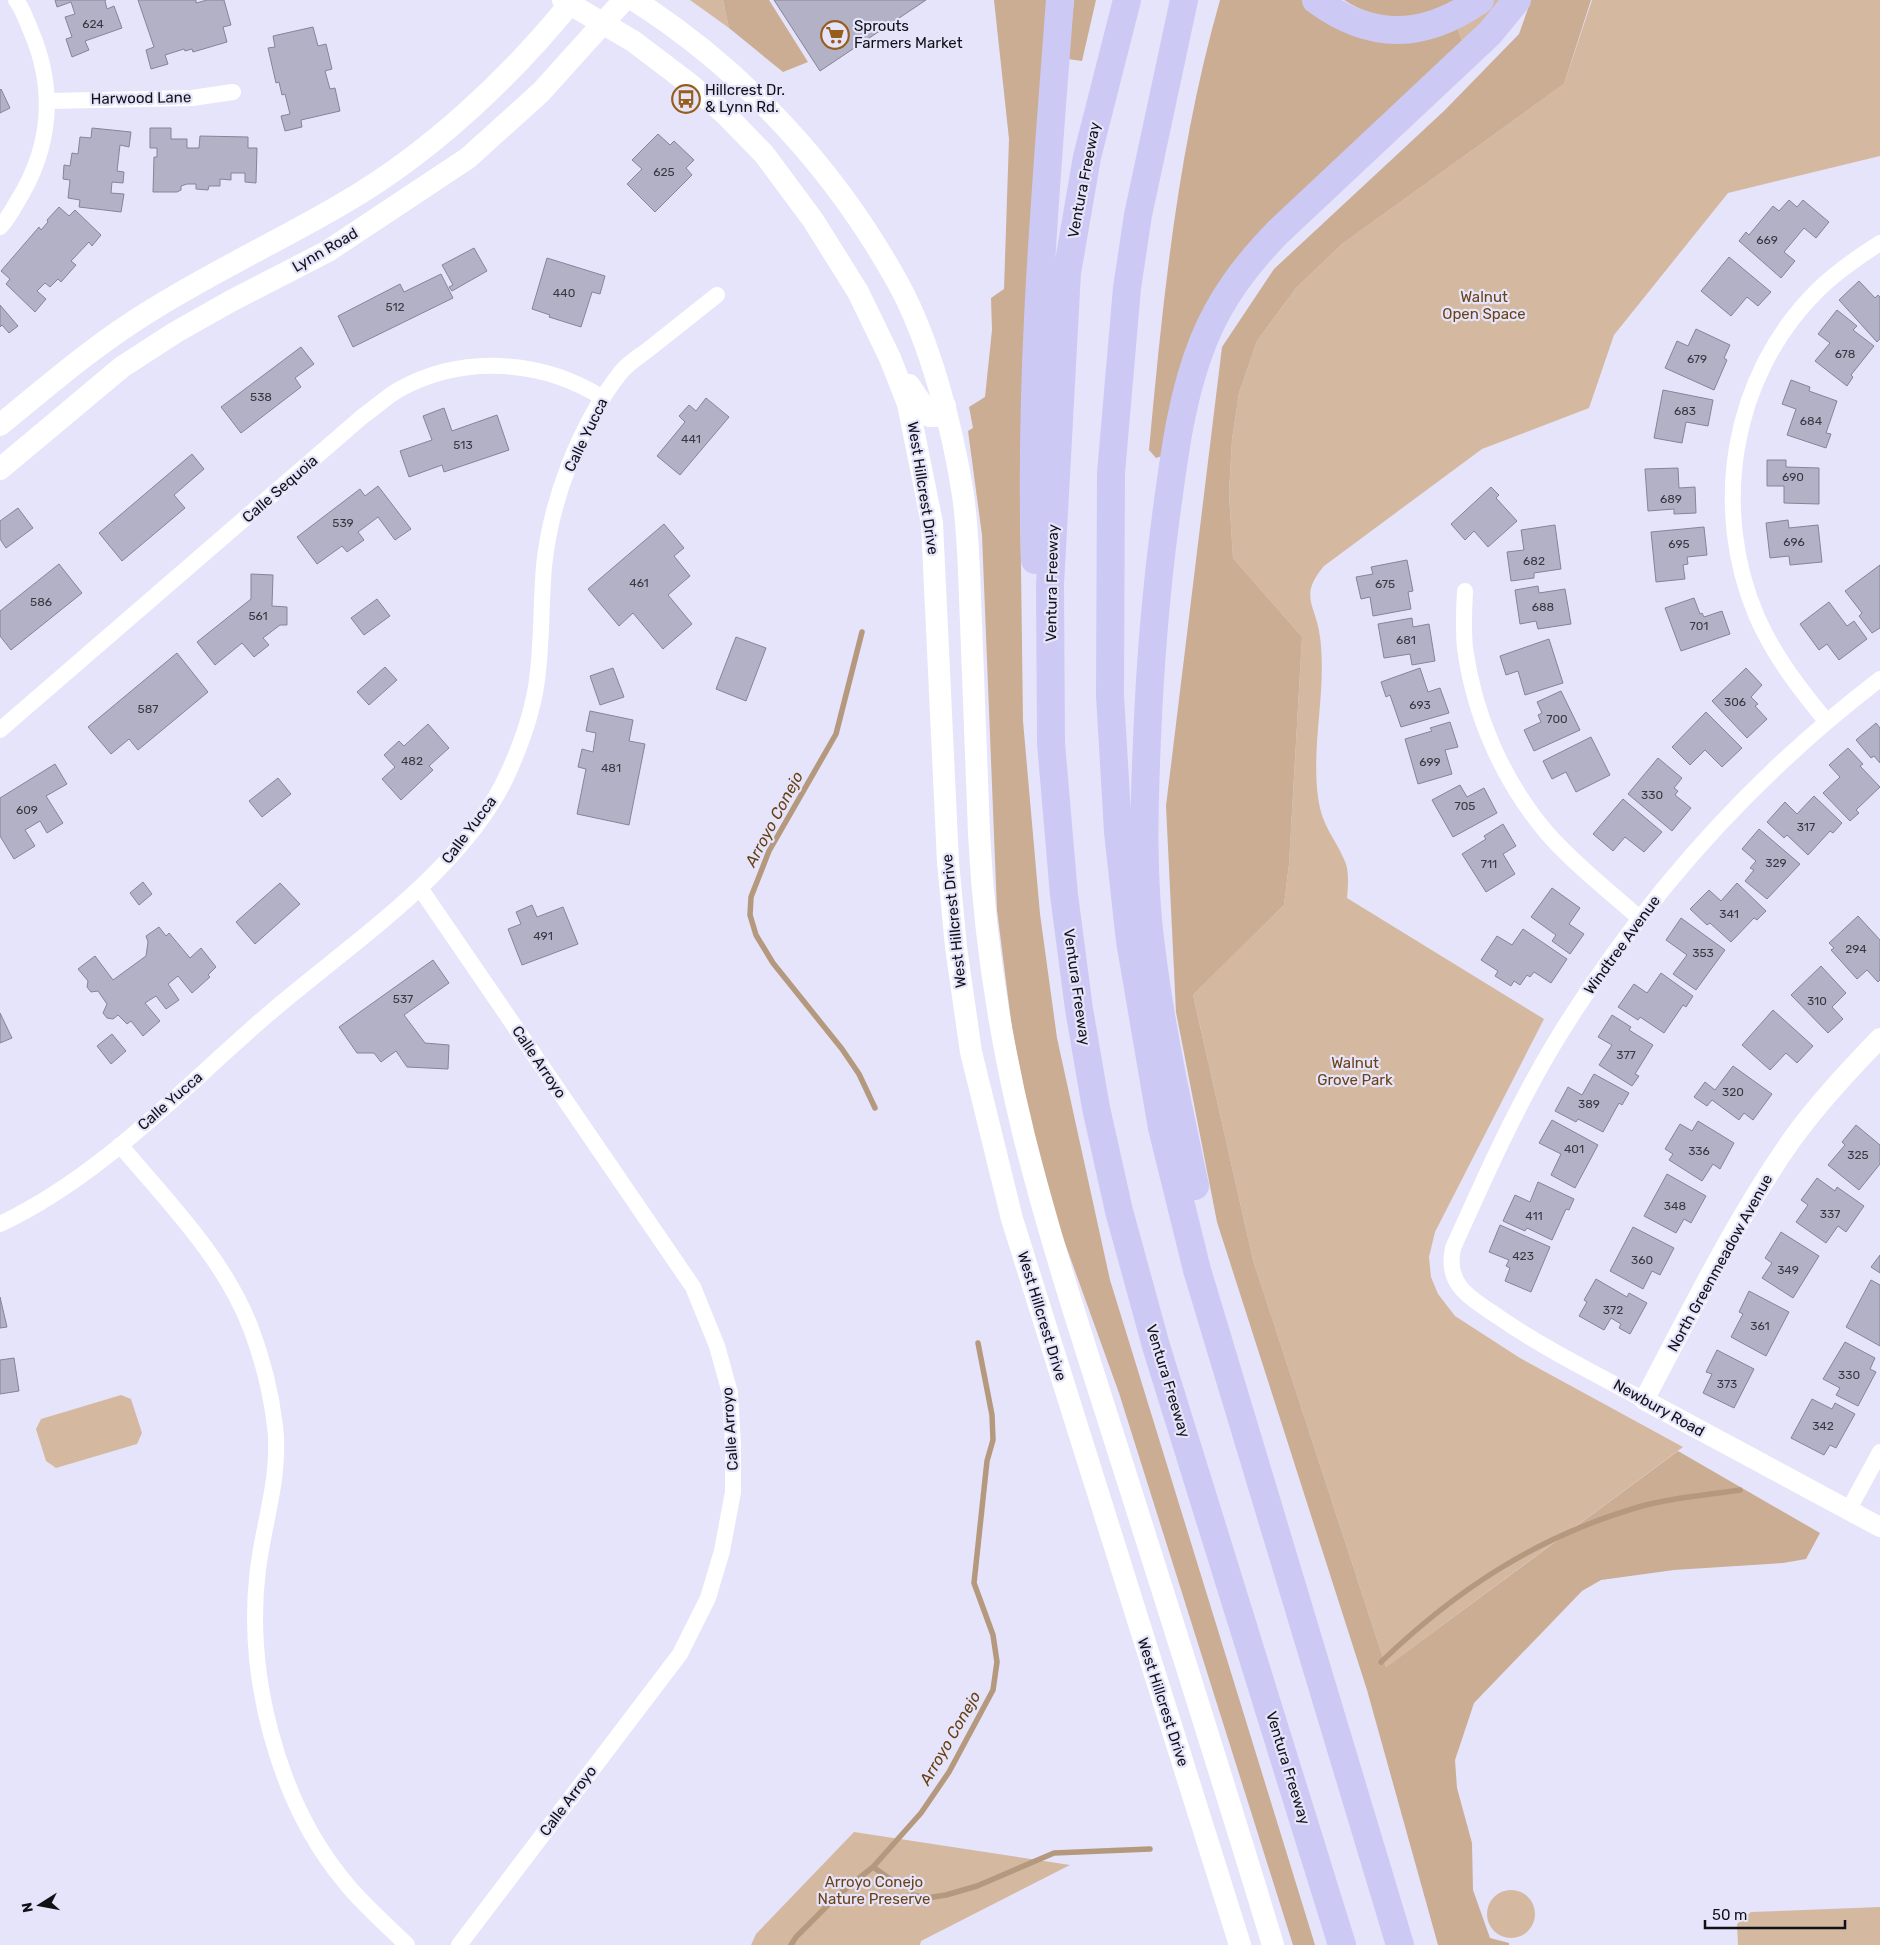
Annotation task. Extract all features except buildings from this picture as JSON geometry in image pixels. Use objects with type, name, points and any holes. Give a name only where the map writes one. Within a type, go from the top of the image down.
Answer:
[{"type":"highway","points":[[1051,743],[1036,597],[1032,485],[1034,373],[1060,0]]},
{"type":"highway","name":"Ventura Freeway","points":[[1127,0],[1087,156],[1068,273],[1054,476],[1050,585],[1051,743],[1063,886],[1096,1108],[1119,1212],[1156,1346],[1342,1945]]},
{"type":"highway","points":[[1184,0],[1152,140],[1127,288],[1111,473],[1110,685],[1118,832],[1137,987],[1162,1128],[1197,1270],[1400,1945]]},
{"type":"highway","points":[[1316,0],[1337,16],[1367,26],[1397,31],[1426,27],[1450,19],[1480,0]]},
{"type":"highway","points":[[1197,1270],[1199,1208],[1172,1077],[1151,946],[1145,862],[1144,790],[1151,657],[1160,561],[1176,443],[1184,400],[1203,341],[1235,280],[1253,258],[1490,33],[1517,0]]},
{"type":"main road","name":"Lynn Road","points":[[0,469],[122,367],[176,332],[231,301],[328,251],[468,158],[541,92],[624,0]]},
{"type":"main road","points":[[634,0],[658,15],[734,76],[786,126],[818,164],[860,222],[900,286],[918,327],[944,406],[963,494],[968,546],[979,840],[996,996],[1008,1064],[1024,1136],[1063,1277],[1273,1945]]},
{"type":"main road","name":"Lynn Road","points":[[0,425],[86,354],[149,311],[202,280],[343,204],[408,160],[466,113],[510,70],[569,1]]},
{"type":"main road","name":"West Hillcrest Drive","points":[[569,1],[633,41],[691,85],[726,115],[764,154],[788,184],[830,246],[858,292],[890,358],[908,404],[932,523],[948,862],[958,964],[971,1052],[1012,1219],[1240,1945]]},
{"type":"main road","points":[[890,358],[930,416],[935,416],[944,406]]},
{"type":"street","points":[[0,227],[23,192],[39,157],[48,101],[44,69],[36,43],[16,0]]},
{"type":"street","name":"Harwood Lane","points":[[48,101],[192,98],[233,92]]},
{"type":"street","points":[[1826,721],[1796,684],[1770,644],[1749,593],[1733,529],[1731,496],[1734,454],[1744,410],[1754,384],[1782,332],[1816,291],[1854,260],[1880,243]]},
{"type":"street","name":"Calle Yucca","points":[[0,1224],[49,1199],[84,1176],[271,1011],[420,888],[455,852],[484,814],[508,774],[522,738],[538,673],[544,567],[552,516],[570,462],[604,398],[622,370],[717,295]]},
{"type":"street","name":"Calle Sequoia","points":[[0,730],[363,416],[400,389],[430,377],[460,369],[494,365],[526,367],[558,375],[604,398]]},
{"type":"street","points":[[1465,591],[1464,632],[1469,671],[1486,727],[1507,774],[1548,834],[1639,918]]},
{"type":"street","name":"Windtree Avenue","points":[[1452,1273],[1450,1260],[1453,1248],[1508,1128],[1553,1045],[1639,918],[1685,861],[1738,804],[1826,721],[1880,679]]},
{"type":"street","name":"Calle Arroyo","points":[[420,888],[694,1287],[717,1346],[730,1393],[733,1444],[733,1492],[722,1551],[708,1598],[680,1654],[459,1945]]},
{"type":"street","name":"North Greenmeadow Avenue","points":[[1644,1400],[1748,1208],[1778,1161],[1793,1138],[1842,1077],[1880,1038]]},
{"type":"street","points":[[120,1145],[205,1247],[229,1285],[250,1326],[266,1381],[275,1428],[275,1480],[258,1568],[255,1604],[261,1690],[271,1736],[299,1812],[343,1881],[407,1945]]},
{"type":"street","name":"Newbury Road","points":[[1452,1273],[1460,1286],[1472,1299],[1520,1332],[1880,1527]]},
{"type":"street","points":[[1849,1510],[1880,1452]]},
{"type":"green space","points":[[690,0],[723,0],[729,28]]},
{"type":"green space","points":[[1490,0],[1503,0],[1463,43],[1456,24]]},
{"type":"green space","points":[[1592,0],[1880,0],[1880,156],[1728,193],[1614,335],[1589,408],[1482,449],[1324,566],[1312,586],[1310,593],[1311,601],[1318,626],[1322,657],[1316,757],[1318,797],[1326,825],[1346,864],[1348,876],[1347,898],[1544,1019],[1435,1232],[1429,1257],[1431,1277],[1438,1294],[1455,1316],[1520,1358],[1683,1447],[1386,1667],[1253,1260],[1193,995],[1284,905],[1289,864],[1302,637],[1233,558],[1229,493],[1232,440],[1239,393],[1257,341],[1296,288],[1342,244],[1564,84]]},
{"type":"green space","points":[[121,1395],[131,1399],[142,1433],[137,1444],[56,1468],[46,1461],[36,1429],[41,1419]]},
{"type":"green space","name":"Arroyo Conejo Nature Preserve","points":[[854,1832],[1070,1865],[921,1941],[920,1945],[751,1945],[756,1934]]},
{"type":"green space","points":[[1511,1890],[1520,1892],[1528,1897],[1533,1905],[1535,1914],[1533,1923],[1528,1931],[1520,1936],[1511,1938],[1502,1936],[1494,1931],[1489,1923],[1487,1914],[1489,1905],[1494,1897],[1502,1892]]},
{"type":"green space","points":[[1880,1907],[1880,1945],[1738,1945],[1737,1924],[1751,1912]]},
{"type":"shaded area","points":[[723,0],[769,0],[808,62],[783,72],[729,28]]},
{"type":"shaded area","points":[[994,0],[1048,0],[1024,349],[1020,493],[1023,721],[1040,914],[1057,1038],[1110,1280],[1315,1945],[1293,1945],[1119,1393],[1057,1221],[1031,1124],[1012,1029],[997,910],[982,535],[968,431],[973,428],[969,407],[985,397],[992,330],[991,298],[1004,289],[1009,139]]},
{"type":"shaded area","points":[[1074,0],[1096,0],[1082,61],[1068,59]]},
{"type":"shaded area","points":[[1220,0],[1310,0],[1337,21],[1456,24],[1463,43],[1259,238],[1162,456],[1156,458],[1149,450],[1160,336],[1174,223],[1193,111],[1205,55]]},
{"type":"shaded area","points":[[1344,0],[1459,0],[1428,14],[1403,18],[1372,13]]},
{"type":"shaded area","points":[[1531,0],[1591,0],[1564,84],[1342,244],[1296,288],[1257,341],[1239,393],[1232,440],[1229,493],[1233,558],[1302,637],[1289,864],[1284,905],[1193,995],[1253,1260],[1386,1667],[1678,1451],[1820,1533],[1806,1559],[1783,1563],[1674,1570],[1601,1580],[1582,1591],[1474,1703],[1455,1760],[1457,1788],[1472,1843],[1473,1890],[1490,1938],[1509,1943],[1509,1945],[1438,1945],[1367,1690],[1217,1222],[1176,1012],[1166,806],[1222,347],[1274,269],[1445,110],[1519,34]]},
{"type":"waterway","name":"Arroyo Conejo","points":[[862,632],[836,734],[769,851],[751,897],[750,915],[756,935],[773,963],[842,1049],[859,1074],[875,1108]]},
{"type":"waterway","name":"Arroyo Conejo","points":[[791,1945],[796,1937],[838,1895],[873,1867],[921,1813],[949,1772],[993,1690],[997,1662],[993,1635],[974,1583],[987,1461],[993,1440],[992,1415],[978,1343]]},
{"type":"waterway","points":[[1381,1662],[1438,1612],[1499,1569],[1530,1551],[1598,1520],[1635,1508],[1674,1499],[1740,1490]]},
{"type":"waterway","points":[[913,1895],[927,1898],[946,1895],[977,1886],[1054,1853],[1150,1849]]},
{"type":"waterway","points":[[873,1867],[900,1886]]},
{"type":"place","name":"Sprouts Farmers Market","points":[[835,35]]},
{"type":"place","name":"Hillcrest Dr. & Lynn Rd.","points":[[686,99]]},
{"type":"park label","name":"Walnut Open Space","points":[[1484,306]]},
{"type":"park label","name":"Walnut Grove Park","points":[[1355,1072]]}]
